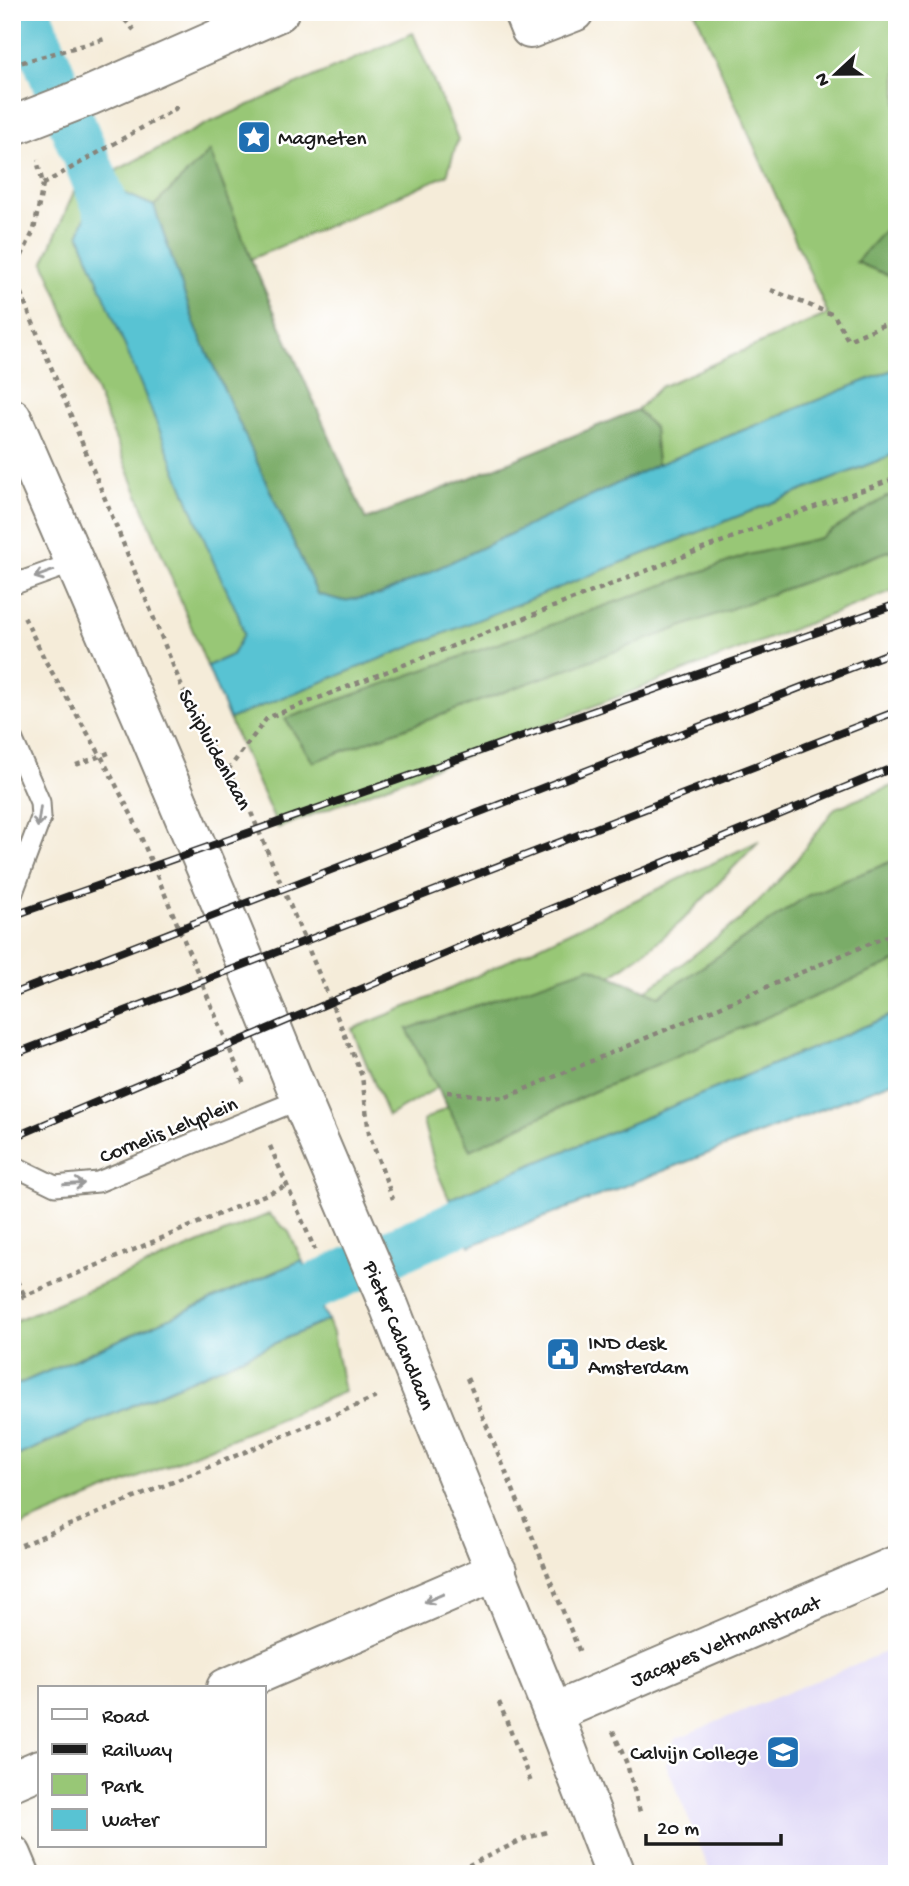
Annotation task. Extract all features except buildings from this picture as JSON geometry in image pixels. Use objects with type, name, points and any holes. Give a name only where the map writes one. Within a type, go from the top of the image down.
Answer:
[{"type":"street","points":[[28,119],[89,96],[279,12]]},
{"type":"street","points":[[523,12],[530,29],[574,12]]},
{"type":"street","points":[[12,418],[76,562]]},
{"type":"street","name":"Pieter Calandlaan","points":[[76,562],[390,1308],[615,1874]]},
{"type":"street","name":"Jacques Veltmanstraat","points":[[553,1713],[897,1565]]},
{"type":"street","points":[[231,1686],[497,1572]]},
{"type":"street","points":[[12,1781],[38,1770]]},
{"type":"street","points":[[12,1855],[20,1874]]},
{"type":"lane","points":[[12,585],[76,562]]},
{"type":"lane","points":[[12,895],[41,818],[40,802],[14,754]]},
{"type":"lane","name":"Cornelis Lelyplein","points":[[12,1163],[55,1186],[98,1182],[301,1099]]},
{"type":"path","points":[[118,12],[134,30]]},
{"type":"path","points":[[15,65],[69,50]]},
{"type":"path","points":[[13,274],[34,230],[43,184],[28,119]]},
{"type":"path","points":[[43,184],[108,147]]},
{"type":"path","name":"Schipluidenlaan","points":[[13,274],[195,719],[247,803],[362,1076],[369,1134],[390,1189]]},
{"type":"path","points":[[771,290],[834,315],[848,340],[897,319]]},
{"type":"path","points":[[228,770],[267,718],[780,519],[897,478]]},
{"type":"path","points":[[24,617],[46,662],[101,756],[133,818],[304,1224]]},
{"type":"path","points":[[447,1092],[504,1098],[897,932]]},
{"type":"path","points":[[12,1301],[286,1186]]},
{"type":"path","points":[[12,1272],[25,1296]]},
{"type":"path","points":[[12,1549],[418,1380]]},
{"type":"path","points":[[450,1874],[524,1839],[550,1831]]},
{"type":"shaded area","name":"Calvijn College","points":[[897,1647],[897,1874],[711,1874],[666,1764],[675,1739]]},
{"type":"green space","points":[[695,12],[897,12],[897,368],[657,465],[654,428],[637,410],[660,387],[828,314]]},
{"type":"green space","points":[[413,33],[458,139],[447,175],[251,259],[210,152],[154,206],[110,187],[117,170],[206,124]]},
{"type":"green space","points":[[210,151],[251,259],[366,520],[637,410],[654,428],[657,465],[381,595],[343,601],[317,594],[196,328],[154,206]]},
{"type":"green space","points":[[76,187],[92,196],[79,234],[244,634],[232,655],[207,666],[44,262]]},
{"type":"green space","points":[[897,216],[897,279],[856,262]]},
{"type":"green space","points":[[897,453],[897,589],[278,828],[229,719]]},
{"type":"green space","points":[[888,496],[897,496],[897,548],[313,762],[285,719],[748,555],[820,538]]},
{"type":"green space","points":[[897,784],[897,1013],[449,1199],[436,1169],[423,1121],[638,997],[740,920],[788,871],[835,808]]},
{"type":"green space","points":[[759,841],[681,922],[651,947],[573,1004],[388,1116],[352,1029],[439,994]]},
{"type":"green space","points":[[897,859],[897,961],[593,1092],[470,1150],[407,1029],[590,967],[659,996],[807,896]]},
{"type":"green space","points":[[269,1214],[289,1232],[302,1260],[12,1387],[12,1322]]},
{"type":"green space","points":[[328,1320],[344,1392],[12,1530],[12,1458]]},
{"type":"water","points":[[12,12],[51,12],[48,23],[26,32],[12,25]]},
{"type":"water","points":[[110,187],[154,206],[196,328],[317,594],[343,601],[381,595],[657,465],[897,368],[897,453],[229,719],[207,666],[232,655],[244,634],[238,614],[214,563],[79,234],[92,196]]},
{"type":"water","points":[[897,1013],[897,1080],[470,1246],[449,1199]]},
{"type":"water","points":[[302,1260],[328,1320],[12,1458],[12,1387]]},
{"type":"waterway","points":[[27,12],[124,252]]},
{"type":"waterway","points":[[253,1314],[518,1196]]},
{"type":"railway","points":[[12,916],[897,604]]},
{"type":"railway","points":[[12,994],[897,650]]},
{"type":"railway","points":[[12,1055],[897,711]]},
{"type":"railway","points":[[12,1138],[495,932],[897,766]]},
{"type":"place","name":"Magneten","points":[[254,137]]},
{"type":"place","name":"IND desk Amsterdam","points":[[563,1354]]},
{"type":"place","name":"Calvijn College","points":[[783,1752]]}]
